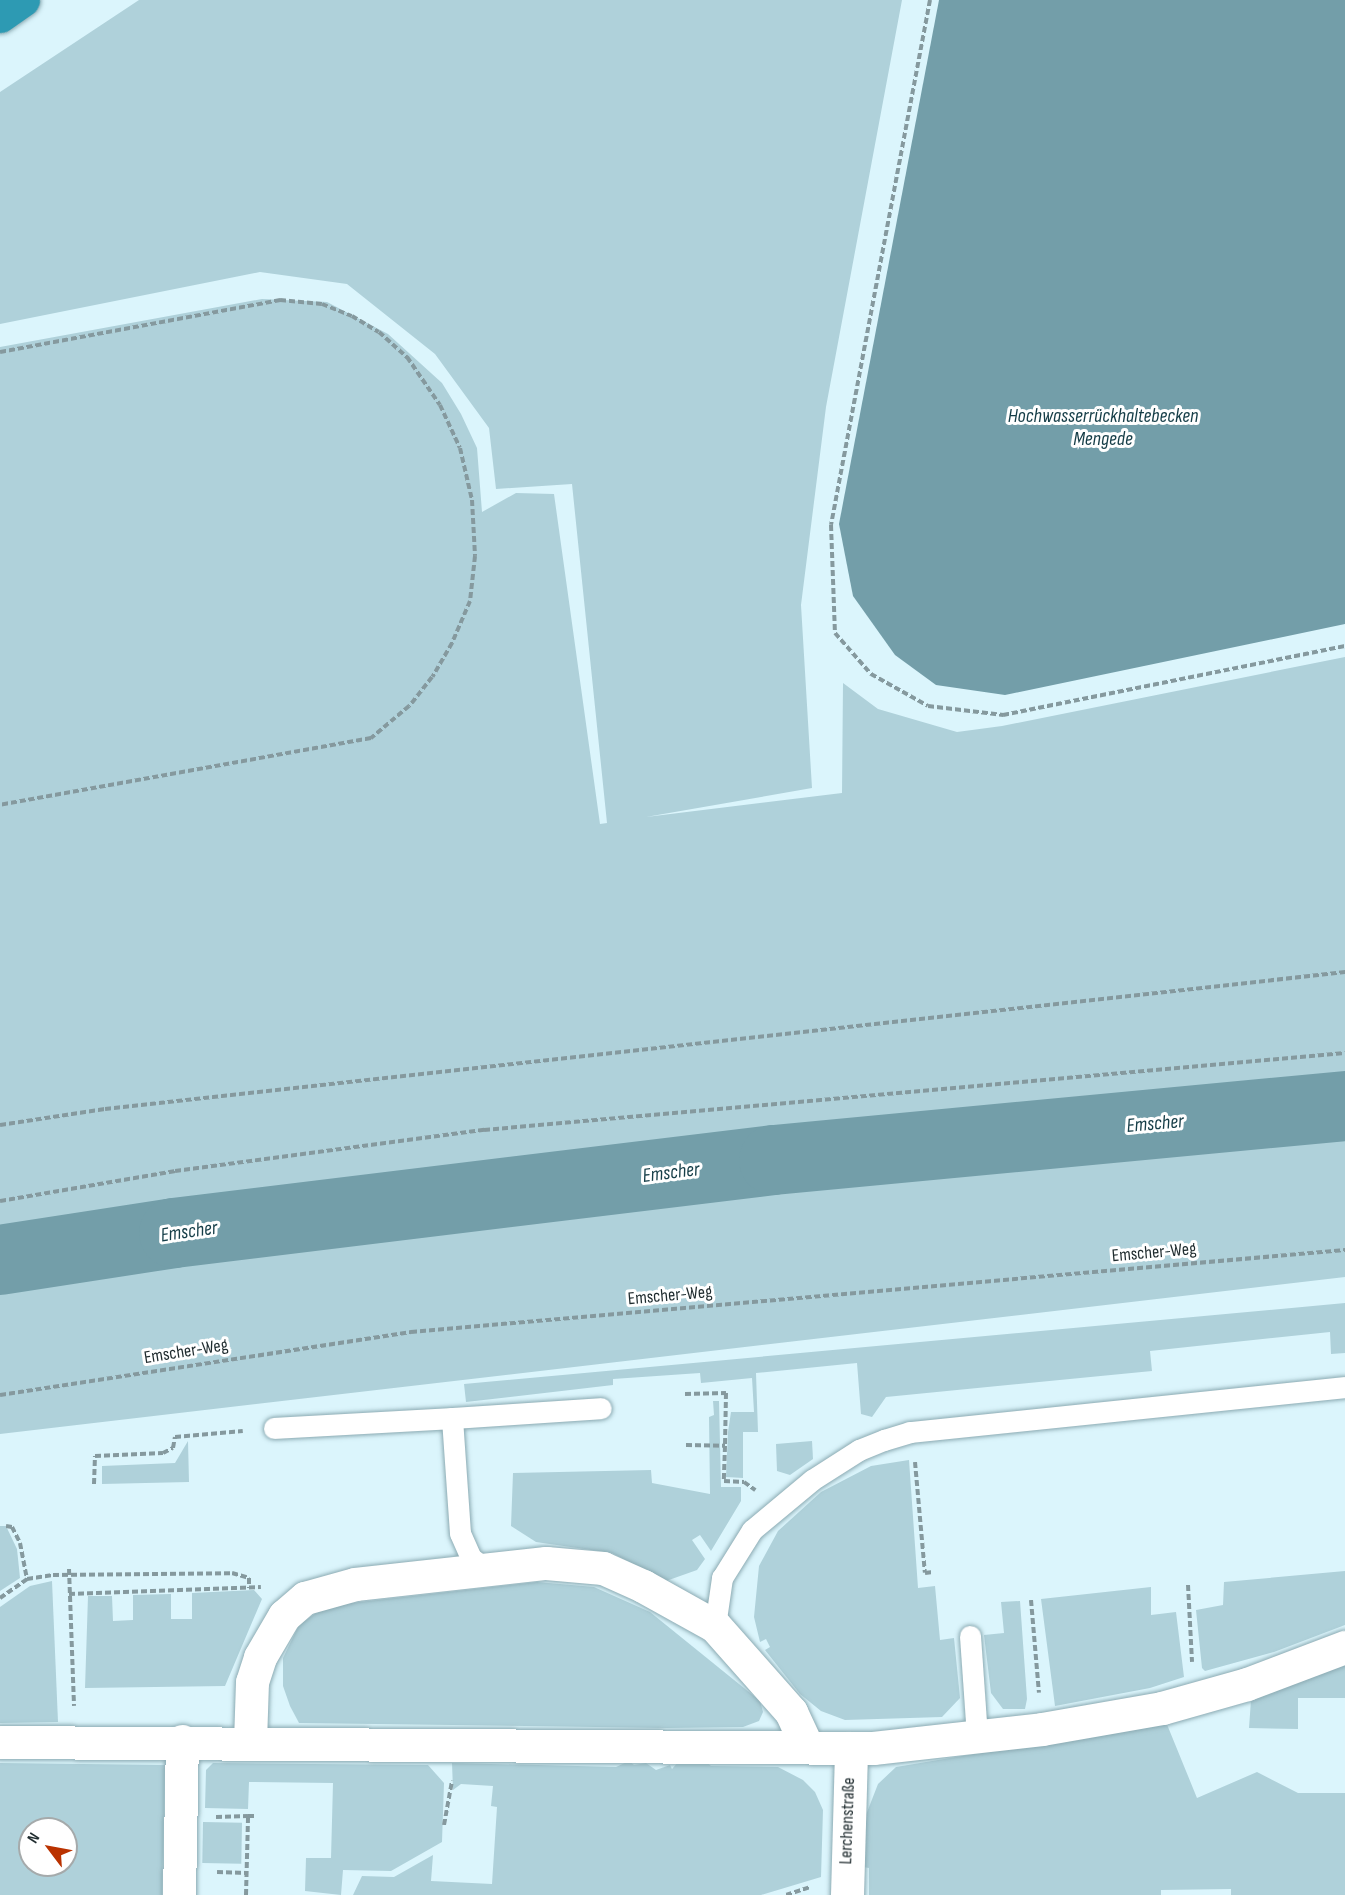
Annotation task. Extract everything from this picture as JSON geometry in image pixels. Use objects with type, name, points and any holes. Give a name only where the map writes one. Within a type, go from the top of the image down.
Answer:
[{"type":"highway","points":[[0,16],[23,0]]},
{"type":"street","points":[[250,1742],[252,1682],[260,1657],[284,1616],[305,1598],[355,1584],[483,1567],[546,1563],[603,1568],[715,1626],[791,1712],[807,1747]]},
{"type":"street","points":[[0,1742],[182,1741],[851,1748],[1042,1729],[1194,1699],[1283,1672],[1345,1647]]},
{"type":"street","points":[[179,1895],[182,1741]]},
{"type":"street","name":"Lerchenstraße","points":[[847,1895],[851,1748]]},
{"type":"lane","points":[[715,1626],[722,1578],[742,1543],[777,1507],[859,1450],[910,1432],[1345,1387]]},
{"type":"lane","points":[[274,1428],[601,1408]]},
{"type":"lane","points":[[452,1418],[460,1533],[471,1558],[483,1567]]},
{"type":"lane","points":[[970,1636],[977,1737]]},
{"type":"path","points":[[930,0],[831,525],[835,633],[871,674],[928,706],[1003,715],[1345,646]]},
{"type":"path","points":[[0,352],[280,300],[322,304],[352,315],[407,357],[440,405],[460,447],[472,500],[475,556],[470,602],[447,651],[409,706],[370,738],[0,805]]},
{"type":"path","points":[[0,1125],[116,1107],[1345,972]]},
{"type":"path","points":[[0,1201],[175,1171],[484,1130],[1345,1053]]},
{"type":"path","name":"Emscher-Weg","points":[[0,1395],[411,1332],[1345,1250]]},
{"type":"path","points":[[685,1394],[726,1393],[724,1481],[744,1482],[777,1507]]},
{"type":"path","points":[[94,1484],[95,1456],[163,1453],[173,1448],[175,1437],[274,1428]]},
{"type":"path","points":[[910,1432],[925,1573],[933,1572]]},
{"type":"path","points":[[686,1445],[725,1446]]},
{"type":"path","points":[[6,1526],[12,1527],[20,1543],[27,1579]]},
{"type":"path","points":[[69,1569],[75,1741]]},
{"type":"path","points":[[0,1598],[27,1579],[53,1575],[69,1578],[232,1573],[249,1578],[249,1588]]},
{"type":"path","points":[[1188,1585],[1194,1699]]},
{"type":"path","points":[[69,1594],[249,1588],[305,1598]]},
{"type":"path","points":[[1031,1600],[1042,1729]]},
{"type":"path","points":[[246,1895],[248,1816],[254,1816]]},
{"type":"shaded area","points":[[139,0],[902,0],[826,407],[801,605],[812,788],[646,817],[842,793],[843,683],[878,709],[957,732],[1002,726],[1345,657],[1345,1277],[0,1434],[0,347],[262,299],[327,302],[388,334],[442,383],[461,414],[477,448],[482,512],[516,493],[554,494],[600,824],[607,823],[572,484],[496,489],[489,428],[435,354],[347,284],[260,272],[0,324],[0,92]]},
{"type":"shaded area","points":[[1345,1303],[1345,1353],[1331,1354],[1330,1332],[1150,1351],[1152,1371],[886,1397],[872,1417],[861,1414],[857,1363],[756,1373],[758,1432],[743,1432],[743,1478],[726,1477],[728,1432],[731,1412],[754,1412],[752,1378],[701,1383],[700,1373],[613,1379],[613,1385],[466,1402],[464,1384]]},
{"type":"shaded area","points":[[713,1401],[719,1401],[721,1487],[741,1487],[741,1501],[711,1551],[700,1535],[692,1540],[705,1559],[697,1570],[666,1581],[612,1553],[536,1542],[511,1526],[513,1473],[651,1470],[652,1483],[710,1494],[709,1417],[714,1415]]},
{"type":"shaded area","points":[[188,1441],[189,1482],[102,1484],[102,1466],[175,1463]]},
{"type":"shaded area","points":[[812,1441],[813,1459],[790,1475],[777,1471],[776,1444]]},
{"type":"shaded area","points":[[909,1460],[918,1588],[935,1586],[940,1640],[954,1638],[960,1698],[942,1717],[845,1720],[821,1711],[800,1694],[765,1650],[770,1647],[766,1639],[760,1642],[754,1617],[759,1566],[778,1531],[821,1492],[871,1466]]},
{"type":"shaded area","points":[[0,1526],[6,1526],[17,1549],[20,1578],[0,1591]]},
{"type":"shaded area","points":[[1345,1571],[1345,1625],[1274,1652],[1205,1671],[1202,1668],[1196,1610],[1223,1605],[1224,1582]]},
{"type":"shaded area","points":[[52,1581],[58,1722],[0,1723],[0,1607],[30,1586]]},
{"type":"shaded area","points":[[537,1582],[594,1587],[650,1612],[760,1701],[763,1712],[759,1721],[743,1727],[667,1728],[299,1723],[283,1686],[283,1658],[299,1625],[316,1613],[333,1605]]},
{"type":"shaded area","points":[[1151,1587],[1151,1615],[1176,1612],[1184,1677],[1150,1688],[1055,1706],[1041,1599]]},
{"type":"shaded area","points":[[254,1590],[262,1599],[225,1686],[85,1688],[88,1596],[112,1596],[113,1621],[133,1620],[133,1595],[171,1594],[171,1619],[192,1619],[192,1593]]},
{"type":"shaded area","points":[[1020,1601],[1027,1699],[1025,1709],[1003,1709],[991,1693],[984,1635],[1004,1633],[1001,1602]]},
{"type":"shaded area","points":[[1345,1665],[1345,1698],[1298,1698],[1298,1729],[1249,1728],[1251,1700]]},
{"type":"shaded area","points":[[1166,1722],[1197,1798],[1257,1772],[1298,1793],[1345,1793],[1345,1895],[1231,1895],[1231,1889],[1161,1890],[1161,1895],[869,1895],[869,1868],[863,1867],[864,1820],[878,1784],[896,1767]]},
{"type":"shaded area","points":[[704,1760],[711,1766],[778,1767],[803,1780],[815,1792],[823,1810],[821,1877],[761,1895],[353,1895],[362,1876],[394,1877],[433,1855],[431,1881],[492,1884],[497,1807],[491,1806],[493,1786],[461,1784],[453,1790],[452,1763],[616,1767],[629,1761],[634,1765],[646,1763],[656,1770],[670,1765],[672,1769],[679,1761]]},
{"type":"shaded area","points":[[0,1763],[165,1765],[162,1895],[0,1895]]},
{"type":"shaded area","points":[[213,1763],[428,1765],[444,1783],[442,1842],[391,1871],[343,1870],[341,1895],[305,1891],[306,1858],[331,1858],[333,1783],[249,1782],[248,1809],[205,1808],[206,1770]]},
{"type":"shaded area","points":[[203,1822],[242,1823],[241,1864],[202,1863]]},
{"type":"water","name":"Hochwasserrückhaltebecken Mengede","points":[[939,0],[1345,0],[1345,624],[1005,695],[936,685],[895,655],[853,596],[839,524]]},
{"type":"waterway","name":"Emscher","points":[[0,1260],[174,1233],[774,1160],[1345,1106]]}]
